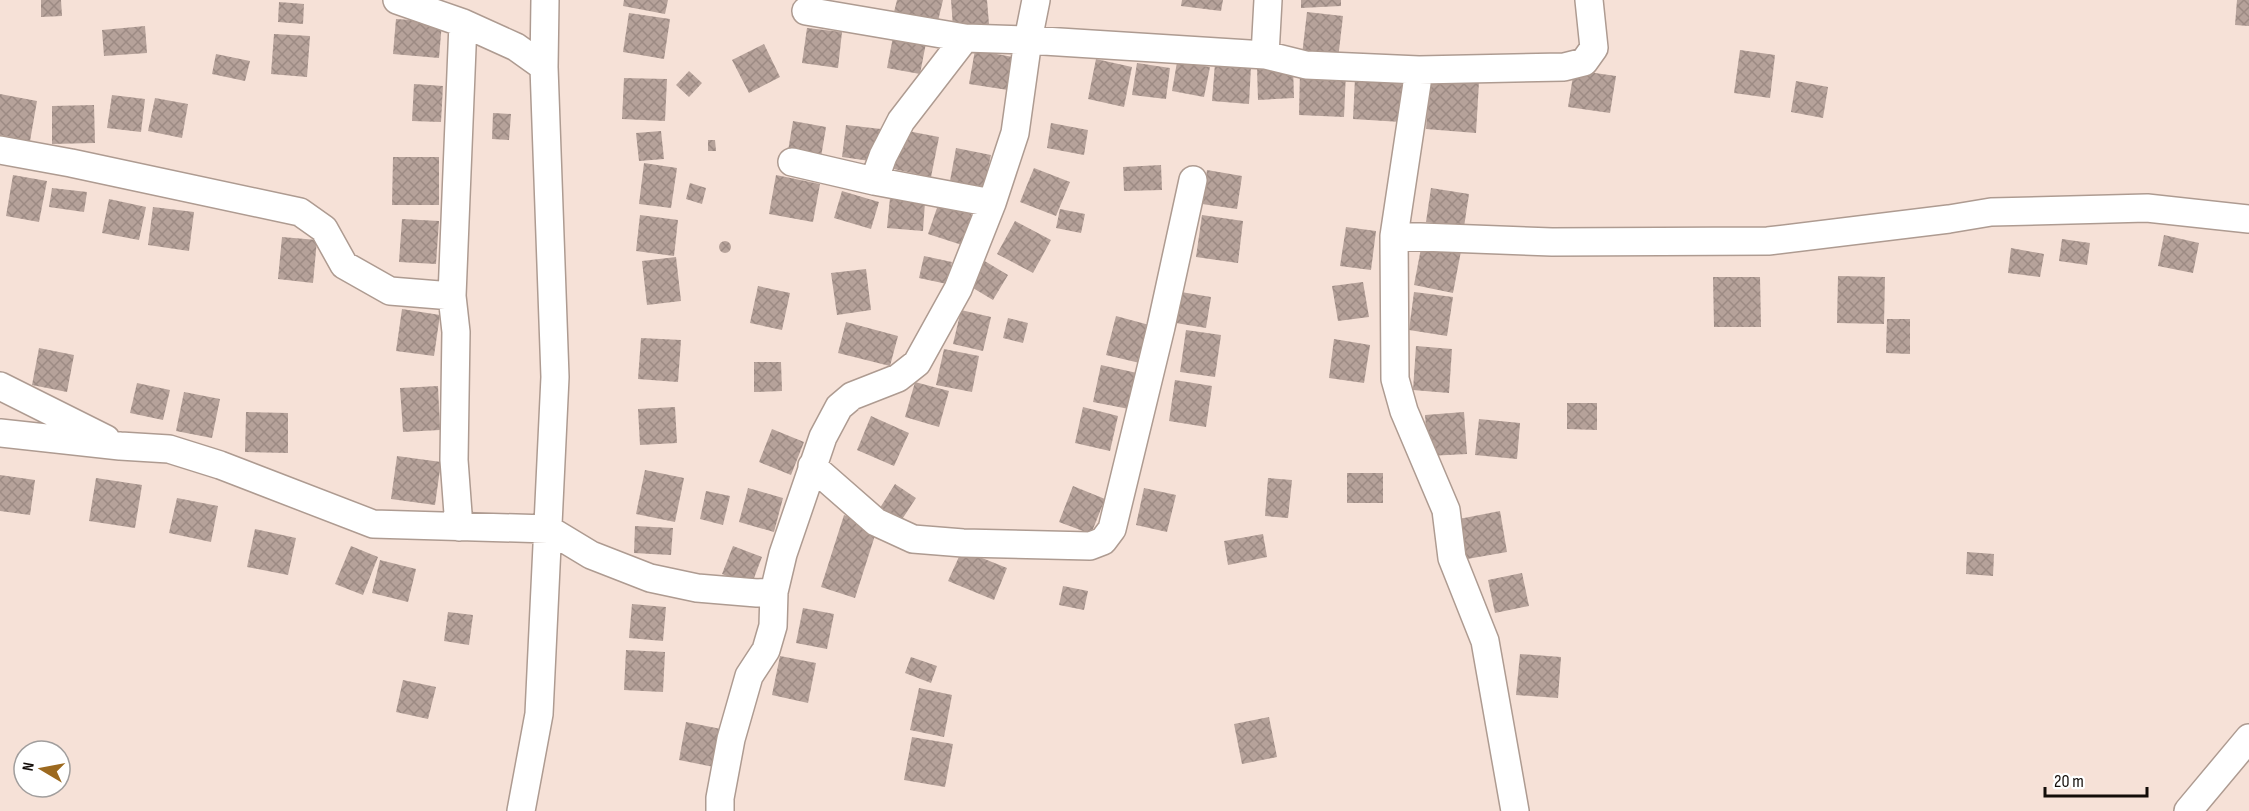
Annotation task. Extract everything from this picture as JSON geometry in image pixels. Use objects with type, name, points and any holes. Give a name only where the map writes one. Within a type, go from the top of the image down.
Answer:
[{"type":"street","points":[[397,0],[463,23],[516,47],[544,68]]},
{"type":"street","points":[[521,811],[539,714],[555,376],[544,68],[545,0]]},
{"type":"street","points":[[720,811],[720,798],[729,749],[742,697],[749,676],[766,650],[773,626],[774,592],[783,554],[823,437],[839,407],[852,396],[898,378],[917,363],[958,290],[992,202],[1015,133],[1036,0]]},
{"type":"street","points":[[1265,55],[1268,0]]},
{"type":"street","points":[[806,11],[965,38],[1265,55],[1306,65],[1419,70],[1564,67],[1584,62],[1594,48],[1589,0]]},
{"type":"street","points":[[459,527],[454,460],[456,333],[452,296],[463,23]]},
{"type":"street","points":[[874,181],[901,121],[965,38]]},
{"type":"street","points":[[1419,70],[1394,236],[1395,379],[1404,411],[1446,510],[1452,558],[1485,641],[1515,811]]},
{"type":"street","points":[[0,150],[300,212],[324,229],[344,265],[390,291],[452,296]]},
{"type":"street","points":[[792,162],[874,181],[992,202]]},
{"type":"street","points":[[812,466],[876,522],[913,539],[963,543],[1090,546],[1103,541],[1112,529],[1161,327],[1193,180]]},
{"type":"street","points":[[1394,236],[1552,242],[1768,241],[1991,212],[2136,209],[2249,219]]},
{"type":"street","points":[[0,386],[120,446]]},
{"type":"street","points":[[0,433],[169,449],[220,465],[373,524],[548,530],[591,555],[650,578],[697,588],[756,593],[774,592]]},
{"type":"street","points":[[2188,811],[2249,738]]},
{"type":"building","points":[[41,0],[61,0],[62,16],[41,17]]},
{"type":"building","points":[[624,0],[668,0],[665,14],[623,6]]},
{"type":"building","points":[[897,0],[943,0],[938,21],[894,12]]},
{"type":"building","points":[[951,0],[987,0],[989,24],[953,27]]},
{"type":"building","points":[[1182,0],[1223,0],[1221,11],[1181,6]]},
{"type":"building","points":[[1301,0],[1341,0],[1341,6],[1301,8]]},
{"type":"building","points":[[2237,0],[2249,0],[2249,26],[2235,25]]},
{"type":"building","points":[[279,2],[304,4],[303,24],[278,22]]},
{"type":"building","points":[[1307,12],[1343,16],[1338,59],[1302,55]]},
{"type":"building","points":[[629,13],[670,19],[664,59],[623,52]]},
{"type":"building","points":[[396,19],[442,22],[439,58],[393,54]]},
{"type":"building","points":[[145,26],[147,53],[104,56],[102,30]]},
{"type":"building","points":[[807,28],[842,32],[838,68],[802,63]]},
{"type":"building","points":[[274,34],[310,36],[307,77],[271,74]]},
{"type":"building","points":[[893,37],[926,43],[920,74],[887,68]]},
{"type":"building","points":[[764,44],[780,77],[749,93],[732,60]]},
{"type":"building","points":[[975,50],[1013,57],[1008,90],[969,84]]},
{"type":"building","points":[[1740,50],[1775,55],[1770,98],[1734,93]]},
{"type":"building","points":[[216,54],[250,61],[245,81],[212,74]]},
{"type":"building","points":[[1096,59],[1132,67],[1124,107],[1088,99]]},
{"type":"building","points":[[1177,62],[1210,67],[1204,97],[1172,91]]},
{"type":"building","points":[[1137,63],[1170,68],[1166,99],[1132,95]]},
{"type":"building","points":[[1215,63],[1251,66],[1249,104],[1212,101]]},
{"type":"building","points":[[1293,67],[1294,98],[1258,100],[1257,68]]},
{"type":"building","points":[[1300,70],[1346,72],[1344,117],[1299,115]]},
{"type":"building","points":[[1574,70],[1616,76],[1610,113],[1568,107]]},
{"type":"building","points":[[689,71],[702,83],[689,97],[676,85]]},
{"type":"building","points":[[624,78],[667,79],[665,121],[622,119]]},
{"type":"building","points":[[1355,78],[1403,81],[1401,122],[1353,119]]},
{"type":"building","points":[[1430,78],[1479,82],[1476,133],[1426,129]]},
{"type":"building","points":[[1796,81],[1828,87],[1823,118],[1791,112]]},
{"type":"building","points":[[414,84],[443,86],[441,122],[412,121]]},
{"type":"building","points":[[0,94],[37,101],[30,141],[0,135]]},
{"type":"building","points":[[112,95],[145,99],[141,132],[107,128]]},
{"type":"building","points":[[155,98],[188,104],[182,138],[148,131]]},
{"type":"building","points":[[94,105],[95,143],[52,144],[52,106]]},
{"type":"building","points":[[493,113],[511,114],[509,140],[492,139]]},
{"type":"building","points":[[793,121],[826,127],[821,157],[788,151]]},
{"type":"building","points":[[1051,123],[1088,130],[1084,155],[1047,148]]},
{"type":"building","points":[[846,125],[881,129],[877,162],[842,157]]},
{"type":"building","points":[[897,129],[939,137],[931,177],[889,168]]},
{"type":"building","points":[[661,131],[664,159],[639,161],[636,133]]},
{"type":"building","points":[[708,140],[715,140],[716,151],[708,151]]},
{"type":"building","points":[[956,148],[991,155],[984,187],[950,181]]},
{"type":"building","points":[[393,157],[439,157],[439,205],[392,205]]},
{"type":"building","points":[[644,163],[677,168],[671,208],[639,204]]},
{"type":"building","points":[[1161,165],[1162,190],[1124,191],[1123,167]]},
{"type":"building","points":[[1034,168],[1070,182],[1056,216],[1020,202]]},
{"type":"building","points":[[1207,170],[1242,176],[1237,209],[1202,204]]},
{"type":"building","points":[[13,175],[47,181],[39,222],[6,216]]},
{"type":"building","points":[[776,175],[820,184],[813,222],[769,214]]},
{"type":"building","points":[[690,183],[706,188],[702,204],[686,199]]},
{"type":"building","points":[[52,188],[87,192],[84,212],[49,207]]},
{"type":"building","points":[[1431,188],[1469,194],[1464,227],[1426,222]]},
{"type":"building","points":[[842,191],[879,202],[871,229],[834,218]]},
{"type":"building","points":[[890,198],[925,202],[923,231],[887,228]]},
{"type":"building","points":[[109,199],[146,207],[139,240],[102,233]]},
{"type":"building","points":[[939,202],[972,213],[962,245],[928,234]]},
{"type":"building","points":[[153,207],[194,212],[189,251],[148,245]]},
{"type":"building","points":[[1060,209],[1085,214],[1081,233],[1056,228]]},
{"type":"building","points":[[640,215],[678,220],[674,256],[636,251]]},
{"type":"building","points":[[1202,215],[1243,221],[1238,263],[1196,257]]},
{"type":"building","points":[[402,219],[439,221],[436,264],[399,262]]},
{"type":"building","points":[[1015,221],[1051,240],[1033,273],[997,254]]},
{"type":"building","points":[[1346,227],[1376,231],[1371,270],[1340,266]]},
{"type":"building","points":[[2164,235],[2199,243],[2193,273],[2158,266]]},
{"type":"building","points":[[282,237],[317,240],[313,283],[278,279]]},
{"type":"building","points":[[2062,239],[2090,243],[2087,265],[2059,261]]},
{"type":"building","points":[[727,241],[731,247],[727,253],[723,253],[719,245]]},
{"type":"building","points":[[1422,243],[1461,251],[1453,293],[1414,285]]},
{"type":"building","points":[[2011,248],[2044,254],[2040,277],[2008,273]]},
{"type":"building","points":[[924,256],[952,262],[947,284],[919,278]]},
{"type":"building","points":[[676,257],[681,301],[647,305],[642,261]]},
{"type":"building","points":[[983,260],[1008,275],[993,300],[968,285]]},
{"type":"building","points":[[866,269],[871,310],[837,315],[831,273]]},
{"type":"building","points":[[1838,276],[1885,277],[1884,324],[1837,323]]},
{"type":"building","points":[[1713,277],[1760,277],[1761,327],[1714,327]]},
{"type":"building","points":[[1363,282],[1369,317],[1338,321],[1332,286]]},
{"type":"building","points":[[758,286],[790,293],[782,330],[750,323]]},
{"type":"building","points":[[1181,292],[1211,297],[1206,328],[1176,323]]},
{"type":"building","points":[[1414,292],[1453,297],[1447,336],[1409,330]]},
{"type":"building","points":[[402,309],[440,315],[434,356],[396,351]]},
{"type":"building","points":[[961,310],[991,317],[983,351],[953,344]]},
{"type":"building","points":[[1116,316],[1153,326],[1144,364],[1106,355]]},
{"type":"building","points":[[1008,318],[1028,323],[1023,343],[1003,338]]},
{"type":"building","points":[[1887,319],[1910,319],[1910,354],[1886,353]]},
{"type":"building","points":[[846,322],[898,336],[890,366],[838,353]]},
{"type":"building","points":[[1186,330],[1221,335],[1215,377],[1180,372]]},
{"type":"building","points":[[641,338],[681,340],[678,382],[638,379]]},
{"type":"building","points":[[1334,339],[1370,345],[1364,383],[1329,378]]},
{"type":"building","points":[[1416,346],[1452,349],[1449,393],[1413,390]]},
{"type":"building","points":[[39,348],[74,355],[67,392],[32,385]]},
{"type":"building","points":[[944,349],[979,356],[972,392],[936,385]]},
{"type":"building","points":[[754,362],[781,362],[782,391],[754,392]]},
{"type":"building","points":[[1101,365],[1137,373],[1129,409],[1093,402]]},
{"type":"building","points":[[1175,380],[1212,386],[1206,427],[1169,421]]},
{"type":"building","points":[[915,382],[949,391],[939,427],[905,417]]},
{"type":"building","points":[[137,383],[170,390],[163,420],[130,413]]},
{"type":"building","points":[[438,386],[440,430],[403,432],[400,388]]},
{"type":"building","points":[[184,392],[220,399],[212,438],[176,431]]},
{"type":"building","points":[[1567,403],[1597,403],[1597,430],[1567,429]]},
{"type":"building","points":[[675,407],[677,443],[640,445],[638,409]]},
{"type":"building","points":[[1083,407],[1118,416],[1110,451],[1075,443]]},
{"type":"building","points":[[246,412],[288,413],[288,453],[245,452]]},
{"type":"building","points":[[1464,412],[1467,454],[1428,456],[1425,415]]},
{"type":"building","points":[[871,416],[909,433],[894,466],[857,450]]},
{"type":"building","points":[[1479,419],[1520,423],[1517,459],[1475,455]]},
{"type":"building","points":[[772,429],[804,442],[791,475],[759,462]]},
{"type":"building","points":[[397,456],[441,462],[435,505],[391,499]]},
{"type":"building","points":[[645,470],[684,478],[675,522],[636,514]]},
{"type":"building","points":[[1347,473],[1383,473],[1383,503],[1347,503]]},
{"type":"building","points":[[0,475],[35,480],[30,515],[0,511]]},
{"type":"building","points":[[96,478],[142,485],[135,528],[89,521]]},
{"type":"building","points":[[1268,478],[1292,480],[1288,518],[1265,516]]},
{"type":"building","points":[[895,484],[916,498],[899,524],[878,511]]},
{"type":"building","points":[[1073,486],[1105,499],[1091,534],[1059,522]]},
{"type":"building","points":[[748,488],[783,498],[774,532],[739,522]]},
{"type":"building","points":[[1144,488],[1176,495],[1167,532],[1136,525]]},
{"type":"building","points":[[706,491],[730,496],[723,525],[700,519]]},
{"type":"building","points":[[177,498],[218,506],[211,542],[169,533]]},
{"type":"building","points":[[1500,511],[1507,552],[1467,559],[1459,519]]},
{"type":"building","points":[[844,515],[878,526],[855,598],[821,587]]},
{"type":"building","points":[[635,526],[673,528],[671,555],[634,553]]},
{"type":"building","points":[[255,529],[296,538],[288,575],[247,567]]},
{"type":"building","points":[[1263,534],[1267,557],[1228,565],[1224,541]]},
{"type":"building","points":[[351,546],[378,557],[363,595],[335,584]]},
{"type":"building","points":[[733,546],[762,557],[751,586],[722,574]]},
{"type":"building","points":[[962,550],[1007,568],[994,600],[948,581]]},
{"type":"building","points":[[1967,552],[1994,554],[1993,576],[1966,574]]},
{"type":"building","points":[[380,560],[416,569],[408,602],[372,593]]},
{"type":"building","points":[[1522,573],[1529,606],[1495,613],[1488,580]]},
{"type":"building","points":[[1063,586],[1088,591],[1084,610],[1059,605]]},
{"type":"building","points":[[632,604],[666,607],[663,641],[629,638]]},
{"type":"building","points":[[803,608],[834,614],[827,649],[796,643]]},
{"type":"building","points":[[448,612],[473,615],[469,645],[444,641]]},
{"type":"building","points":[[626,650],[665,652],[663,692],[624,690]]},
{"type":"building","points":[[1520,654],[1561,657],[1558,698],[1516,695]]},
{"type":"building","points":[[780,656],[816,663],[808,703],[772,695]]},
{"type":"building","points":[[911,657],[937,666],[931,683],[905,673]]},
{"type":"building","points":[[403,680],[436,687],[428,719],[396,712]]},
{"type":"building","points":[[919,688],[952,695],[944,737],[910,730]]},
{"type":"building","points":[[1269,717],[1277,757],[1242,764],[1234,724]]},
{"type":"building","points":[[686,722],[726,730],[719,768],[679,760]]},
{"type":"building","points":[[912,737],[953,744],[945,787],[904,780]]}]
